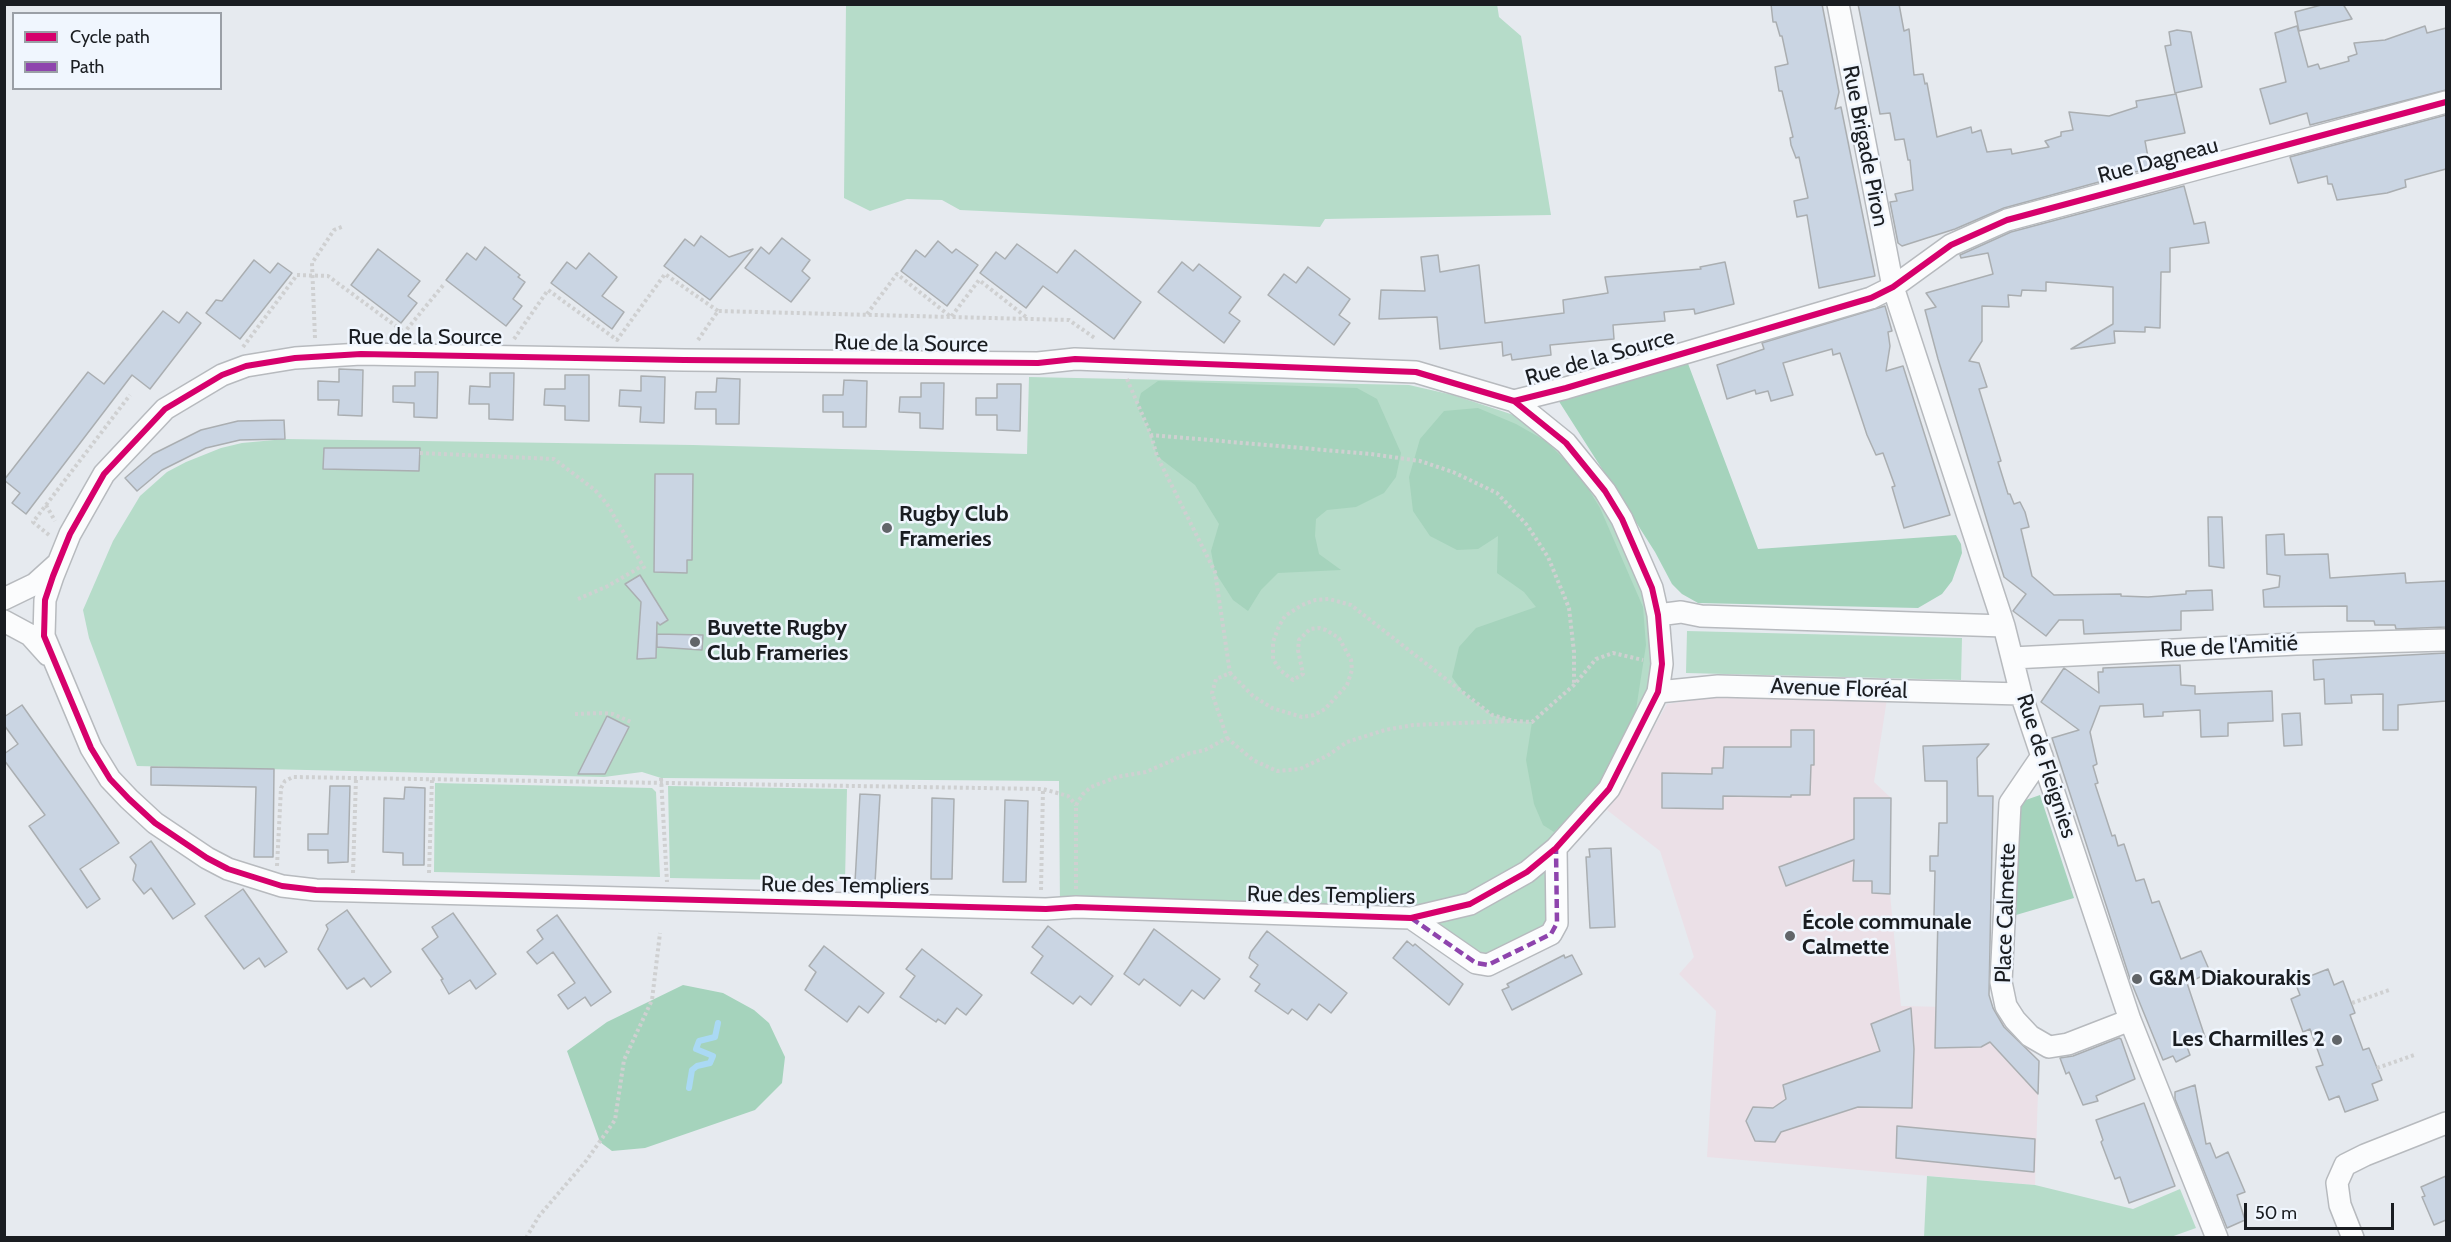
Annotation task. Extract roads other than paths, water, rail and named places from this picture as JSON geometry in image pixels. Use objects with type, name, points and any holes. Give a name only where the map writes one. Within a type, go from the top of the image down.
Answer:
[{"type":"street","name":"Rue Brigade Piron","points":[[1838,4],[1893,287]]},
{"type":"street","name":"Rue Dagneau","points":[[1893,287],[1951,245],[2007,220],[2446,102]]},
{"type":"street","name":"Rue de la Source","points":[[43,617],[45,600],[70,534],[104,474],[165,409],[222,375],[246,366],[315,356],[396,355],[1038,363],[1075,359],[1416,372],[1514,401],[1566,388],[1871,298],[1893,287]]},
{"type":"street","name":"Rue de Fleignies","points":[[1893,287],[2004,626],[2021,694],[2130,1020],[2217,1238]]},
{"type":"street","name":"Rue des Templiers","points":[[43,617],[44,636],[56,668],[92,748],[110,779],[155,824],[207,858],[228,869],[273,884],[316,890],[1040,909],[1076,907],[1411,918],[1470,904],[1527,872],[1556,848],[1609,789],[1658,692],[1662,664],[1658,615],[1652,588],[1638,552],[1605,491],[1566,443],[1514,401]]},
{"type":"street","points":[[4,599],[36,584],[58,563]]},
{"type":"street","points":[[1658,615],[1681,612],[1701,616],[2004,626]]},
{"type":"street","points":[[4,621],[30,635],[45,650],[56,668]]},
{"type":"street","name":"Rue de l'Amitié","points":[[2012,658],[2296,644],[2446,640]]},
{"type":"street","name":"Avenue Floréal","points":[[1658,692],[1718,686],[2021,694]]},
{"type":"street","name":"Place Calmette","points":[[2042,756],[2010,802],[2001,982],[2006,1006],[2030,1036],[2049,1047],[2068,1044],[2130,1020]]},
{"type":"street","points":[[1411,918],[1476,963],[1488,965],[1551,934],[1557,922],[1556,848]]},
{"type":"street","points":[[2353,1238],[2340,1205],[2337,1183],[2345,1165],[2446,1123]]},
{"type":"waterway","points":[[689,1088],[692,1070],[697,1066],[710,1063],[713,1056],[696,1049],[699,1041],[715,1037],[718,1023]]},
{"type":"place","name":"Rugby Club Frameries","points":[[887,528]]},
{"type":"place","name":"Buvette Rugby Club Frameries","points":[[695,642]]},
{"type":"place","name":"École communale Calmette","points":[[1790,936]]},
{"type":"place","name":"G&M Diakourakis","points":[[2137,979]]},
{"type":"place","name":"Les Charmilles 2","points":[[2337,1040]]}]
